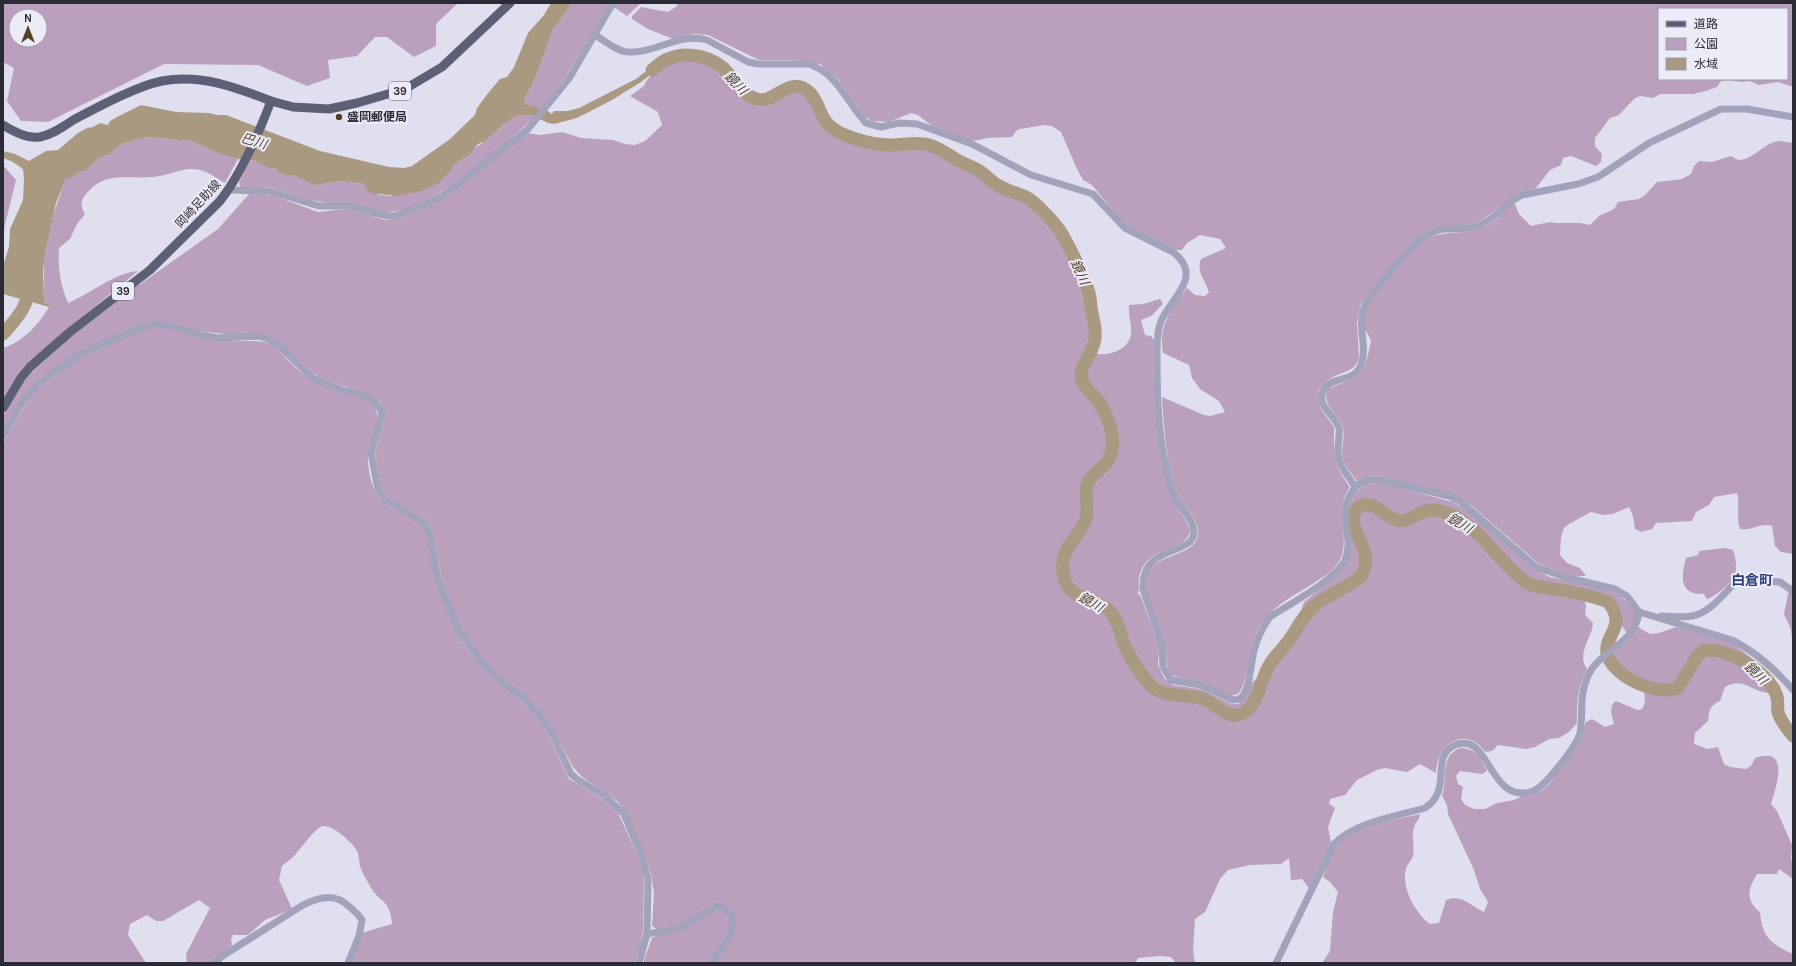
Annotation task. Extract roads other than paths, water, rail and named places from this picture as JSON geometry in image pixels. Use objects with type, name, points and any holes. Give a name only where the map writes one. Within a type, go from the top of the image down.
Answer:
[{"type":"main road","name":"39","points":[[271,100],[292,107],[329,109],[357,104],[404,89],[442,67],[510,3]]},
{"type":"main road","points":[[3,125],[25,136],[39,137],[54,132],[74,120],[129,93],[160,81],[178,79],[199,79],[229,84],[271,100]]},
{"type":"main road","name":"岡崎足助線","points":[[3,408],[21,378],[30,367],[70,332],[150,270],[219,202],[229,190],[271,100]]},
{"type":"street","points":[[229,190],[269,191],[319,206],[350,206],[366,210],[380,216],[395,216],[442,196],[480,168],[533,123],[570,77],[613,3]]},
{"type":"street","points":[[595,35],[617,49],[627,52],[700,38],[707,40],[748,62],[758,64],[808,64],[815,66],[835,81],[866,124],[881,127],[899,123],[917,124],[972,144],[1031,175],[1093,194],[1125,228],[1179,256],[1186,271],[1186,284],[1167,310],[1158,330],[1157,383],[1160,427],[1166,465],[1175,498],[1191,523],[1194,532],[1192,539],[1188,544],[1155,558],[1149,564],[1142,582],[1142,590],[1162,644],[1163,667],[1171,680],[1200,685],[1233,700],[1240,699],[1246,689],[1256,642],[1264,625],[1270,617],[1337,572],[1345,560],[1348,546],[1344,508],[1346,502],[1355,486],[1362,482],[1377,479],[1449,496],[1468,507],[1536,567],[1565,577],[1615,589],[1627,596],[1639,612],[1732,640],[1744,646],[1781,675],[1793,690]]},
{"type":"street","points":[[1355,486],[1344,472],[1339,460],[1338,426],[1323,405],[1322,393],[1325,387],[1352,376],[1358,371],[1363,357],[1361,324],[1364,308],[1371,295],[1422,238],[1438,230],[1472,228],[1480,225],[1488,221],[1514,199],[1522,195],[1578,184],[1598,177],[1649,143],[1721,110],[1747,109],[1793,117]]},
{"type":"street","points":[[3,436],[23,401],[37,385],[49,376],[82,354],[139,328],[156,324],[172,326],[201,335],[218,338],[259,336],[268,339],[276,343],[314,379],[339,389],[366,396],[374,401],[382,416],[371,453],[378,489],[385,500],[422,521],[429,531],[438,579],[459,631],[467,644],[496,678],[525,700],[540,715],[550,730],[571,774],[612,801],[624,814],[642,856],[648,879],[647,934],[639,963]]},
{"type":"street","points":[[1639,612],[1658,616],[1692,616],[1699,614],[1713,604],[1739,579],[1780,582],[1793,591]]},
{"type":"street","points":[[1276,963],[1334,844],[1340,838],[1358,827],[1425,808],[1430,805],[1439,794],[1442,759],[1445,753],[1454,746],[1467,744],[1480,750],[1498,782],[1509,789],[1526,793],[1533,791],[1542,785],[1577,741],[1580,726],[1582,693],[1593,667],[1631,634],[1638,619],[1639,612]]},
{"type":"street","points":[[216,961],[307,903],[320,898],[338,898],[345,902],[362,920],[359,936],[348,963]]},
{"type":"street","points":[[647,934],[681,928],[715,907],[723,907],[731,915],[732,929],[730,937],[712,963]]},
{"type":"street","points":[[216,961],[226,963]]},
{"type":"water","points":[[551,3],[572,3],[553,30],[535,79],[524,100],[526,104],[546,110],[552,114],[554,111],[567,111],[579,108],[636,79],[661,60],[665,60],[664,64],[641,82],[612,100],[577,118],[554,124],[548,123],[531,115],[518,115],[503,125],[484,142],[478,144],[469,155],[453,165],[451,170],[439,183],[421,191],[397,196],[380,194],[374,195],[365,189],[365,184],[340,181],[317,185],[307,182],[295,175],[286,175],[278,172],[276,168],[270,168],[255,161],[238,159],[220,154],[192,141],[148,137],[121,144],[108,155],[99,158],[86,171],[77,173],[71,178],[66,178],[56,203],[45,254],[43,271],[44,298],[46,303],[49,304],[49,307],[3,294],[3,266],[9,247],[10,229],[23,200],[24,178],[23,169],[13,162],[3,158],[3,151],[15,154],[29,161],[46,151],[58,150],[78,133],[87,128],[93,127],[100,123],[108,125],[110,121],[141,105],[176,112],[226,115],[320,151],[389,167],[404,168],[412,166],[450,139],[475,115],[477,108],[489,92],[500,79],[507,77],[514,67],[528,33],[544,15]]},
{"type":"waterway","name":"鏡川","points":[[652,70],[668,59],[676,56],[692,55],[708,59],[722,67],[743,91],[756,99],[763,100],[770,98],[788,88],[795,86],[802,87],[812,95],[825,120],[836,131],[854,138],[882,145],[919,143],[933,146],[979,171],[999,186],[1026,197],[1040,208],[1055,225],[1062,234],[1072,253],[1089,293],[1095,338],[1081,375],[1085,386],[1098,401],[1110,424],[1113,444],[1109,459],[1092,477],[1087,485],[1086,519],[1069,546],[1063,560],[1064,578],[1071,591],[1077,595],[1098,603],[1110,611],[1115,619],[1125,647],[1131,658],[1143,676],[1155,689],[1167,694],[1200,698],[1210,702],[1227,714],[1241,714],[1252,705],[1273,659],[1290,639],[1308,612],[1318,603],[1352,583],[1362,575],[1365,566],[1365,556],[1354,522],[1355,511],[1359,506],[1371,506],[1395,520],[1400,521],[1404,521],[1423,512],[1434,510],[1451,515],[1461,520],[1478,534],[1515,573],[1531,585],[1585,595],[1608,602],[1614,611],[1616,624],[1607,646],[1607,653],[1610,661],[1626,677],[1647,687],[1659,690],[1678,688],[1698,655],[1705,650],[1725,653],[1736,657],[1756,669],[1771,685],[1777,696],[1779,715],[1784,725],[1793,736]]},
{"type":"waterway","name":"巴川","points":[[3,334],[25,305],[29,291],[29,283]]},
{"type":"place","name":"盛岡郵便局","points":[[339,117]]},
{"type":"district","name":"白倉町","points":[[1752,580]]}]
